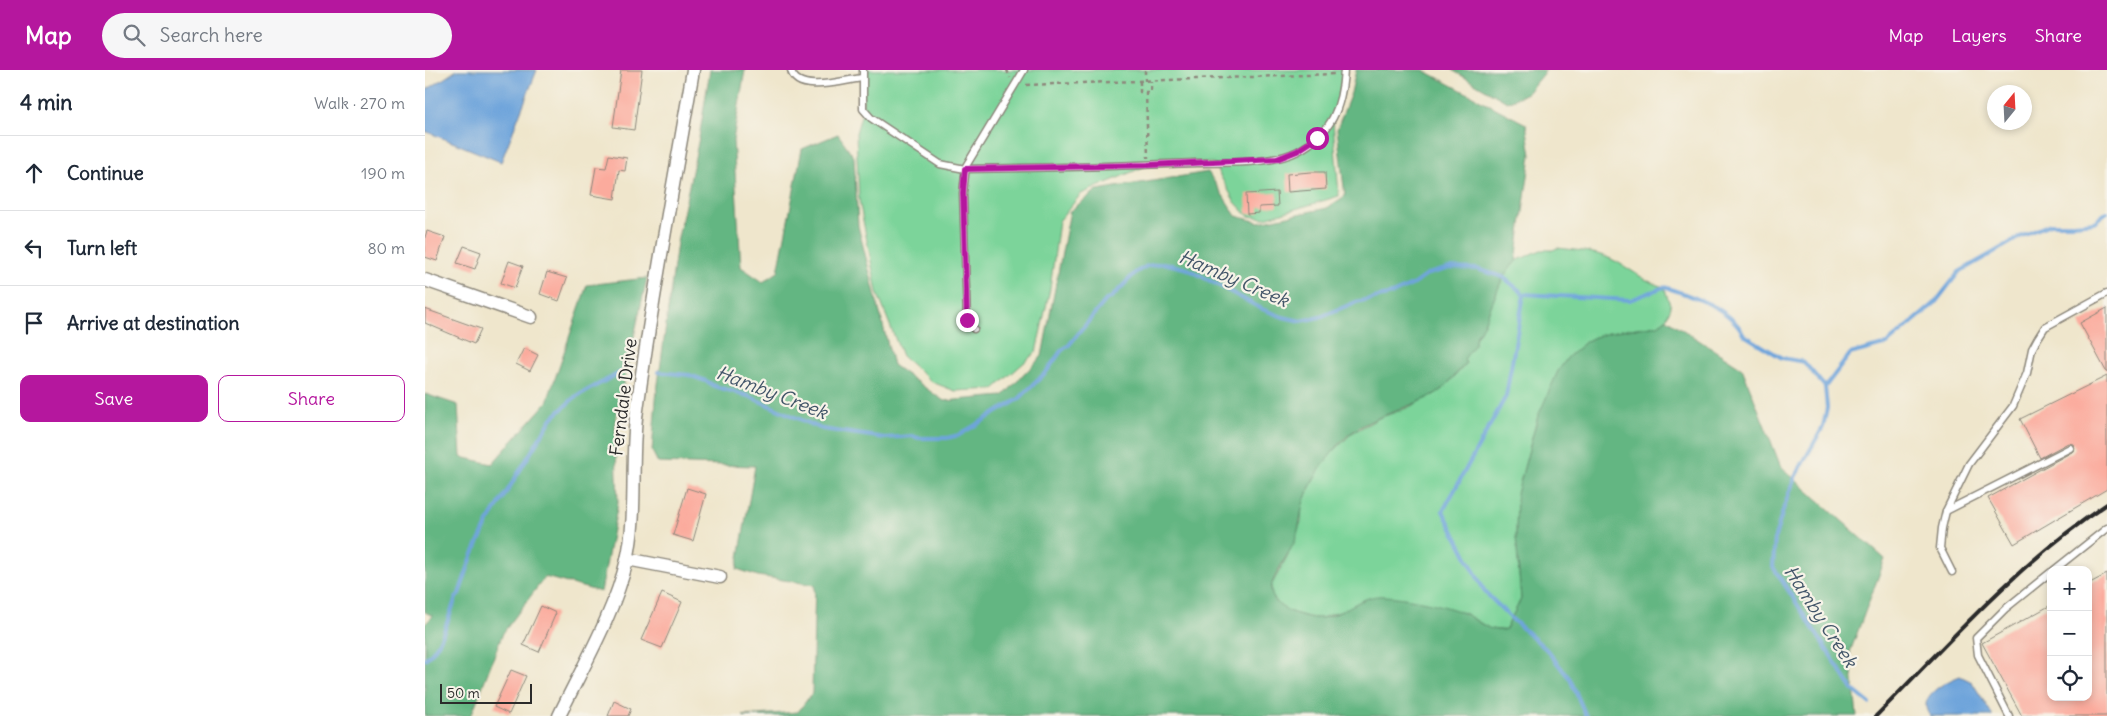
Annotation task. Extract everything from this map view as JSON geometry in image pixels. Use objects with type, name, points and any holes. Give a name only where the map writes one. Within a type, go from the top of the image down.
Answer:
[{"type":"street","name":"Ferndale Drive","points":[[559,716],[616,600],[627,559],[631,522],[633,435],[654,296],[693,70]]},
{"type":"street","points":[[425,280],[531,316]]},
{"type":"street","points":[[627,559],[721,577]]},
{"type":"lane","points":[[791,70],[798,80],[807,84],[863,78]]},
{"type":"lane","points":[[863,70],[863,109],[871,118],[940,164],[965,169],[1148,165],[1277,159],[1297,151],[1317,138],[1333,120],[1339,104],[1344,72]]},
{"type":"lane","points":[[974,329],[967,320],[963,193],[965,169],[1024,70]]},
{"type":"lane","points":[[1952,572],[1940,548],[1946,510],[1969,464],[2013,406],[2027,373],[2032,349],[2045,327],[2107,294]]},
{"type":"lane","points":[[1946,510],[2070,448]]},
{"type":"lane","points":[[2059,566],[2107,528]]},
{"type":"lane","points":[[2009,716],[1978,655],[1976,638],[2005,609],[2047,575]]},
{"type":"path","points":[[1145,70],[1145,81]]},
{"type":"path","points":[[1015,86],[1344,72]]},
{"type":"path","points":[[1140,81],[1140,92],[1151,92],[1151,81]]},
{"type":"path","points":[[1146,92],[1148,165]]},
{"type":"green space","points":[[710,70],[745,70],[733,140],[741,267],[763,282],[778,272],[802,149],[838,134],[854,157],[858,226],[893,365],[944,401],[1003,396],[1042,356],[1070,211],[1097,190],[1208,172],[1236,216],[1259,222],[1327,208],[1345,196],[1337,129],[1351,93],[1356,70],[1423,70],[1526,124],[1531,155],[1516,261],[1503,277],[1484,323],[1475,339],[1475,344],[1464,359],[1466,364],[1438,392],[1359,427],[1336,448],[1309,488],[1302,508],[1295,541],[1272,583],[1272,596],[1280,606],[1288,611],[1317,618],[1329,616],[1376,596],[1403,598],[1457,611],[1495,630],[1506,629],[1521,599],[1516,536],[1517,494],[1538,416],[1558,371],[1568,357],[1587,341],[1595,337],[1616,331],[1658,325],[1666,319],[1742,368],[1781,467],[1885,559],[1850,652],[1857,716],[743,716],[798,712],[812,693],[815,585],[758,576],[737,569],[755,466],[658,463],[652,451],[656,399],[677,243],[699,138]]},
{"type":"green space","points":[[863,70],[1344,70],[1333,121],[1339,196],[1265,218],[1248,216],[1235,202],[1213,163],[1148,165],[1081,194],[1059,221],[1050,289],[1036,352],[994,389],[955,391],[932,382],[902,356],[877,292],[859,200],[856,133],[863,109]]},
{"type":"green space","points":[[1452,70],[1546,70],[1527,93],[1507,102]]},
{"type":"green space","points":[[1557,248],[1605,256],[1618,262],[1650,282],[1664,287],[1671,307],[1666,319],[1658,325],[1616,331],[1595,337],[1587,341],[1568,357],[1538,416],[1517,494],[1516,536],[1521,599],[1506,629],[1490,629],[1464,613],[1363,600],[1342,611],[1321,618],[1312,618],[1290,612],[1280,606],[1272,596],[1271,586],[1288,555],[1301,522],[1302,506],[1324,461],[1352,433],[1379,418],[1407,408],[1444,388],[1466,364],[1464,359],[1475,344],[1475,339],[1484,323],[1503,277],[1516,261],[1541,250]]},
{"type":"green space","points":[[647,278],[615,422],[618,503],[601,592],[545,577],[503,633],[471,716],[425,716],[425,624],[433,616],[425,612],[425,394],[458,405],[461,457],[492,464],[547,402],[587,285]]},
{"type":"water","points":[[457,70],[537,70],[501,162],[425,131],[425,91]]},
{"type":"water","points":[[1960,676],[1972,682],[1993,716],[1930,716],[1926,709],[1929,697],[1940,686]]},
{"type":"building","points":[[621,70],[642,70],[634,130],[613,127]]},
{"type":"building","points":[[609,155],[627,158],[625,171],[619,170],[615,199],[591,195],[596,167],[606,168]]},
{"type":"building","points":[[1325,172],[1326,189],[1288,192],[1287,174]]},
{"type":"building","points":[[1277,192],[1278,206],[1259,207],[1259,213],[1247,214],[1246,194]]},
{"type":"building","points":[[427,231],[445,237],[437,261],[425,257],[425,237]]},
{"type":"building","points":[[464,246],[481,252],[475,269],[457,263]]},
{"type":"building","points":[[509,261],[523,266],[515,288],[501,283]]},
{"type":"building","points":[[547,272],[567,278],[559,301],[540,294]]},
{"type":"building","points":[[2107,308],[2107,373],[2080,323]]},
{"type":"building","points":[[425,309],[481,329],[474,344],[425,323]]},
{"type":"building","points":[[524,348],[538,355],[530,371],[516,364]]},
{"type":"building","points":[[2107,376],[2107,489],[2014,544],[1988,498],[2072,452],[2075,448],[2073,444],[2068,443],[2040,458],[2020,419]]},
{"type":"building","points":[[687,488],[706,494],[693,541],[673,535]]},
{"type":"building","points":[[2107,574],[2107,716],[2022,716],[1982,643],[2047,607],[2047,701],[2092,701],[2092,582]]},
{"type":"building","points":[[662,593],[682,602],[662,648],[641,640]]},
{"type":"building","points":[[541,606],[556,613],[539,652],[523,645]]},
{"type":"building","points":[[511,670],[526,676],[509,714],[494,707]]},
{"type":"building","points":[[614,701],[631,709],[628,716],[608,716]]},
{"type":"waterway","points":[[1825,387],[1850,354],[1887,344],[1935,303],[1959,272],[2022,236],[2050,224],[2094,222],[2107,212]]},
{"type":"waterway","name":"Hamby Creek","points":[[658,372],[689,375],[714,386],[748,396],[822,429],[885,438],[913,436],[918,438],[947,438],[959,435],[1019,399],[1047,371],[1061,351],[1069,345],[1106,300],[1112,297],[1136,272],[1147,266],[1163,263],[1188,269],[1262,309],[1301,321],[1320,317],[1356,302],[1392,294],[1414,284],[1428,274],[1450,268],[1477,269],[1503,277],[1524,294],[1630,300],[1664,287],[1720,310],[1738,325],[1744,335],[1782,358],[1804,362],[1825,387],[1827,408],[1823,427],[1795,477],[1784,507],[1775,537],[1773,567],[1853,690],[1869,703]]},
{"type":"waterway","points":[[1524,294],[1506,396],[1443,511],[1485,592],[1546,649],[1570,679],[1586,716]]},
{"type":"waterway","name":"Hamby Creek","points":[[425,659],[436,647],[444,631],[472,556],[487,524],[552,418],[575,397],[625,370]]},
{"type":"railway","points":[[1876,716],[2014,577],[2044,551],[2107,504]]},
{"type":"route","points":[[967,320],[963,193],[965,169],[1148,165],[1277,159],[1297,151],[1317,138]]}]
